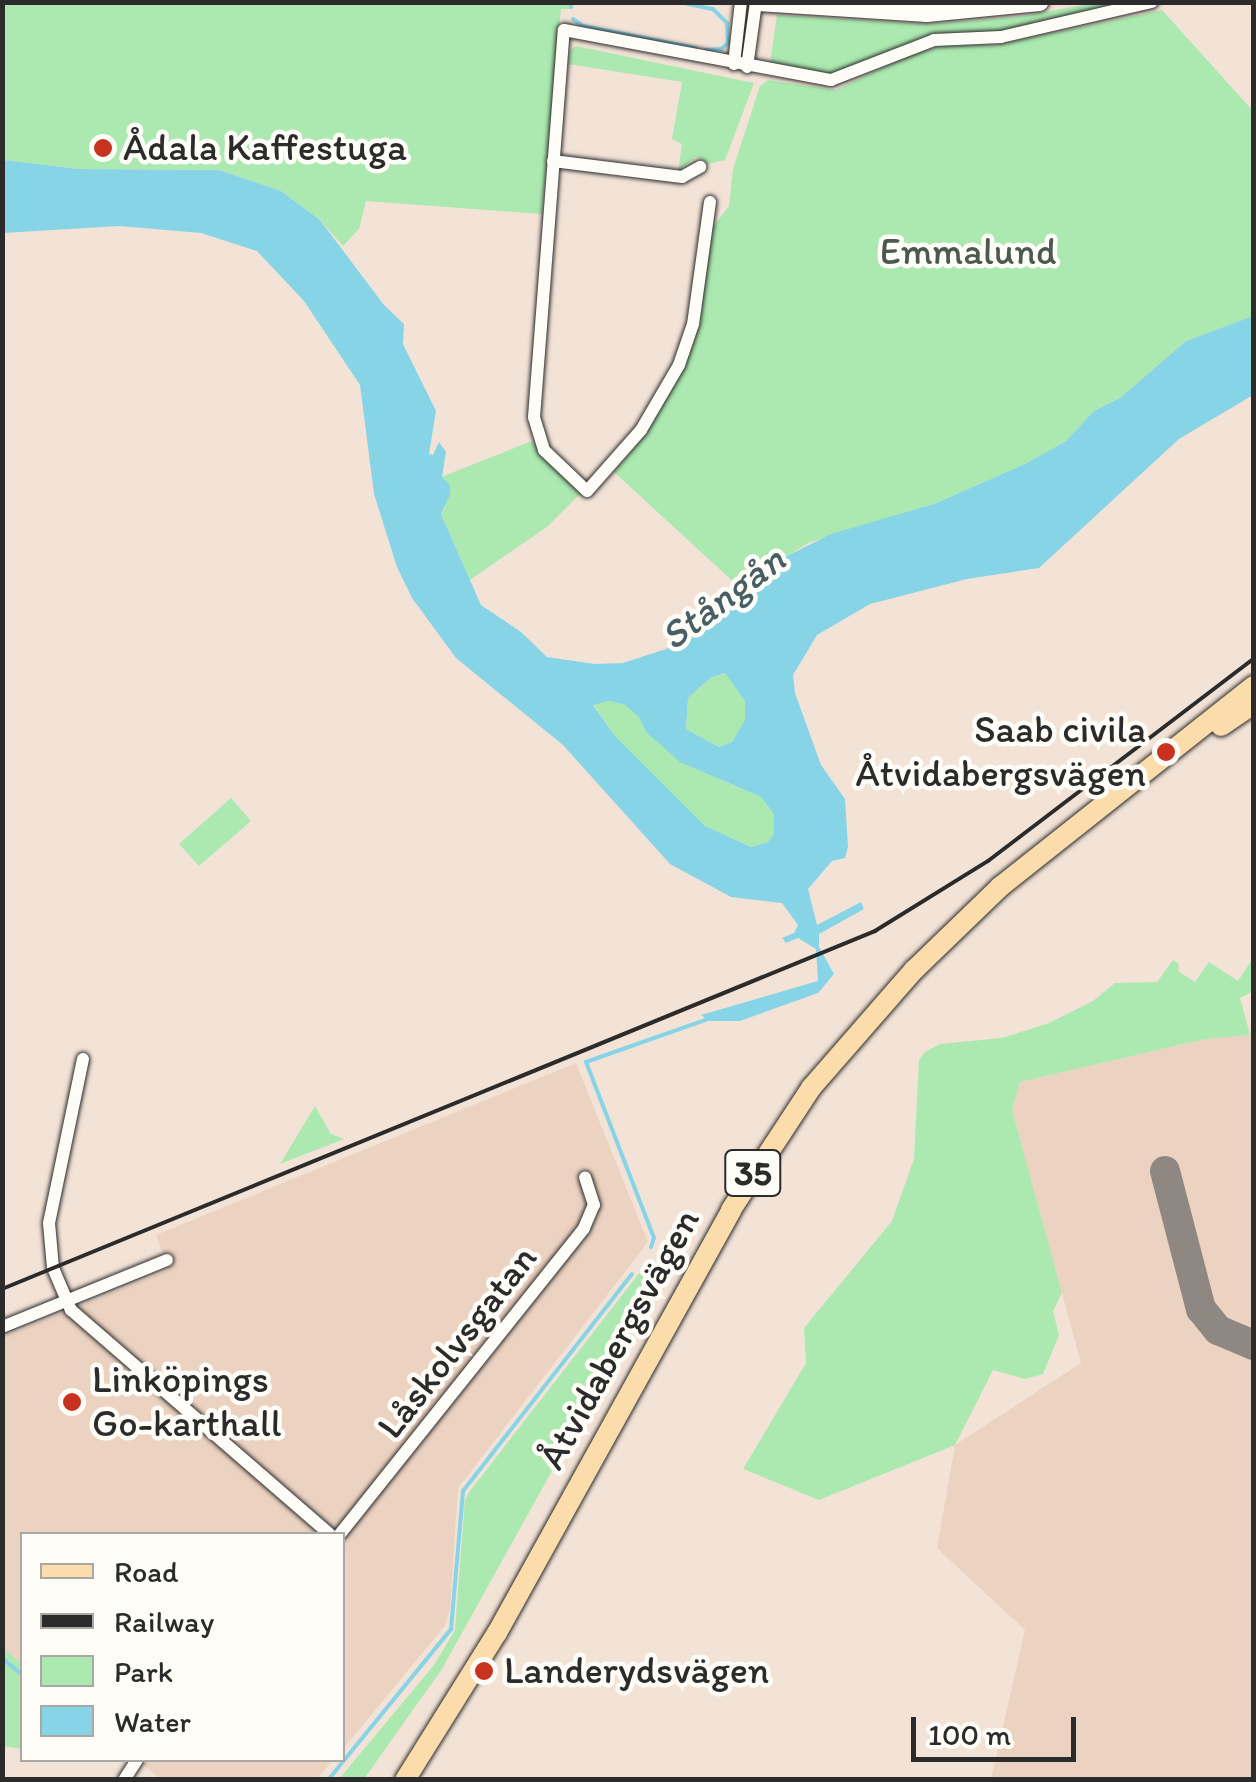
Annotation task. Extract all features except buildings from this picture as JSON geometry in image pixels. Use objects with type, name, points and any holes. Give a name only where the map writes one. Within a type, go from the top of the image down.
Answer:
[{"type":"main road","points":[[757,2],[927,13],[1038,2]]},
{"type":"main road","name":"Åtvidabergsvägen","points":[[405,1780],[497,1633],[730,1210],[811,1088],[887,998],[954,929],[1042,851],[1254,686]]},
{"type":"main road","name":"Åtvidabergsvägen","points":[[1114,795],[1254,704]]},
{"type":"main road","name":"Åtvidabergsvägen","points":[[420,1780],[484,1670],[497,1633]]},
{"type":"street","points":[[740,65],[741,2]]},
{"type":"street","points":[[740,65],[757,2]]},
{"type":"street","points":[[710,202],[693,324],[679,365],[641,430],[587,491],[544,450],[534,417],[564,30],[832,80],[934,40],[1001,37],[1152,2]]},
{"type":"street","points":[[553,161],[682,177],[700,167]]},
{"type":"street","points":[[83,1059],[50,1223],[50,1255],[67,1301],[82,1324],[328,1532]]},
{"type":"street","name":"Låskolvsgatan","points":[[342,1532],[584,1228],[594,1205],[585,1177]]},
{"type":"street","points":[[2,1327],[167,1260]]},
{"type":"shaded area","points":[[1253,1022],[1253,1779],[991,1779],[1025,1630],[937,1548],[955,1445],[1081,1363],[1012,1110],[1020,1082],[1205,1039],[1250,1035]]},
{"type":"shaded area","points":[[576,1063],[648,1242],[458,1488],[450,1610],[444,1627],[345,1747],[345,1532],[20,1532],[20,1662],[3,1648],[3,1337],[169,1270],[156,1235]]},
{"type":"shaded area","points":[[140,1762],[331,1762],[316,1780],[161,1779]]},
{"type":"green space","points":[[2,3],[570,3],[570,9],[561,9],[542,214],[366,201],[359,229],[343,246],[320,220],[281,191],[220,170],[79,169],[3,160]]},
{"type":"green space","points":[[1094,3],[1135,3],[1003,32],[927,36],[832,75],[770,63],[777,15],[928,24],[1023,16]]},
{"type":"green space","name":"Emmalund","points":[[1162,10],[1253,111],[1253,316],[1186,341],[1120,398],[1094,411],[1066,441],[1025,464],[934,504],[808,543],[739,587],[614,472],[646,434],[684,365],[699,318],[712,228],[729,206],[733,169],[760,86],[768,80],[835,90],[913,54],[942,46],[996,45]]},
{"type":"green space","points":[[576,46],[754,83],[725,160],[708,164],[695,157],[678,172],[682,144],[672,139],[682,82],[568,64],[571,49]]},
{"type":"green space","points":[[532,441],[580,494],[548,526],[470,580],[441,514],[446,506],[441,477]]},
{"type":"green space","points":[[726,673],[745,701],[745,721],[732,742],[719,747],[686,729],[688,698],[710,678]]},
{"type":"green space","points":[[609,701],[625,705],[640,717],[646,732],[721,780],[761,797],[774,814],[774,834],[768,842],[751,847],[705,826],[615,736],[593,704]]},
{"type":"green space","points":[[231,798],[251,821],[199,866],[179,844]]},
{"type":"green space","points":[[1253,958],[1253,991],[1240,998],[1250,1035],[1205,1039],[1020,1082],[1012,1110],[1062,1293],[1053,1311],[1059,1335],[1043,1374],[1025,1379],[993,1370],[955,1445],[819,1500],[743,1469],[806,1363],[804,1328],[892,1221],[914,1159],[919,1060],[925,1052],[940,1044],[1002,1038],[1049,1023],[1093,1001],[1115,983],[1157,982],[1173,960],[1179,964],[1178,971],[1195,982],[1209,962],[1238,981]]},
{"type":"green space","points":[[315,1106],[331,1134],[344,1139],[280,1164]]},
{"type":"green space","points":[[641,1271],[658,1280],[442,1669],[364,1779],[339,1779],[434,1665],[455,1630],[465,1500],[470,1491]]},
{"type":"green space","points":[[3,1648],[20,1662],[20,1749],[3,1746]]},
{"type":"water","points":[[3,160],[79,169],[219,170],[281,191],[320,220],[384,305],[404,324],[403,344],[436,411],[429,454],[433,455],[439,442],[446,452],[442,477],[450,485],[450,495],[441,514],[481,605],[521,632],[547,657],[595,664],[623,663],[681,644],[767,566],[831,534],[934,504],[1025,464],[1066,441],[1094,411],[1120,398],[1186,341],[1253,316],[1253,395],[1179,439],[1039,568],[967,579],[870,604],[817,635],[793,675],[795,693],[821,765],[845,799],[848,847],[845,858],[832,861],[808,889],[817,925],[861,902],[864,909],[819,934],[819,947],[834,974],[818,993],[740,1021],[709,1021],[701,1015],[818,981],[816,949],[798,938],[786,943],[782,938],[794,933],[798,925],[782,903],[731,897],[670,864],[563,745],[456,658],[412,598],[397,567],[374,494],[360,385],[304,301],[257,251],[201,233],[119,226],[3,233]],"holes":[[[725,673],[745,701],[745,720],[732,742],[719,747],[686,729],[688,698],[710,678]],[[609,701],[625,705],[639,717],[646,732],[680,762],[761,797],[774,814],[774,834],[768,842],[751,847],[705,826],[615,736],[593,705]]]},
{"type":"waterway","points":[[571,2],[571,7]]},
{"type":"waterway","points":[[679,2],[713,9],[727,23],[728,43],[721,49],[706,50]]},
{"type":"waterway","points":[[573,19],[583,26],[696,48]]},
{"type":"waterway","points":[[651,1247],[654,1238],[586,1062],[708,1019]]},
{"type":"waterway","points":[[345,1759],[451,1629],[463,1491],[632,1274]]},
{"type":"waterway","points":[[2,1658],[20,1673]]},
{"type":"waterway","points":[[328,1780],[343,1762]]},
{"type":"taxiway","points":[[1165,1171],[1201,1309],[1218,1330],[1254,1345]]},
{"type":"railway","points":[[2,1289],[875,931],[988,861],[1254,658]]},
{"type":"place","name":"Ådala Kaffestuga","points":[[103,148]]},
{"type":"place","name":"Saab civila Åtvidabergsvägen","points":[[1166,752]]},
{"type":"place","name":"Linköpings Go-karthall","points":[[72,1402]]},
{"type":"place","name":"Landerydsvägen","points":[[484,1671]]},
{"type":"water label","name":"Stångån","points":[[722,597]]}]
